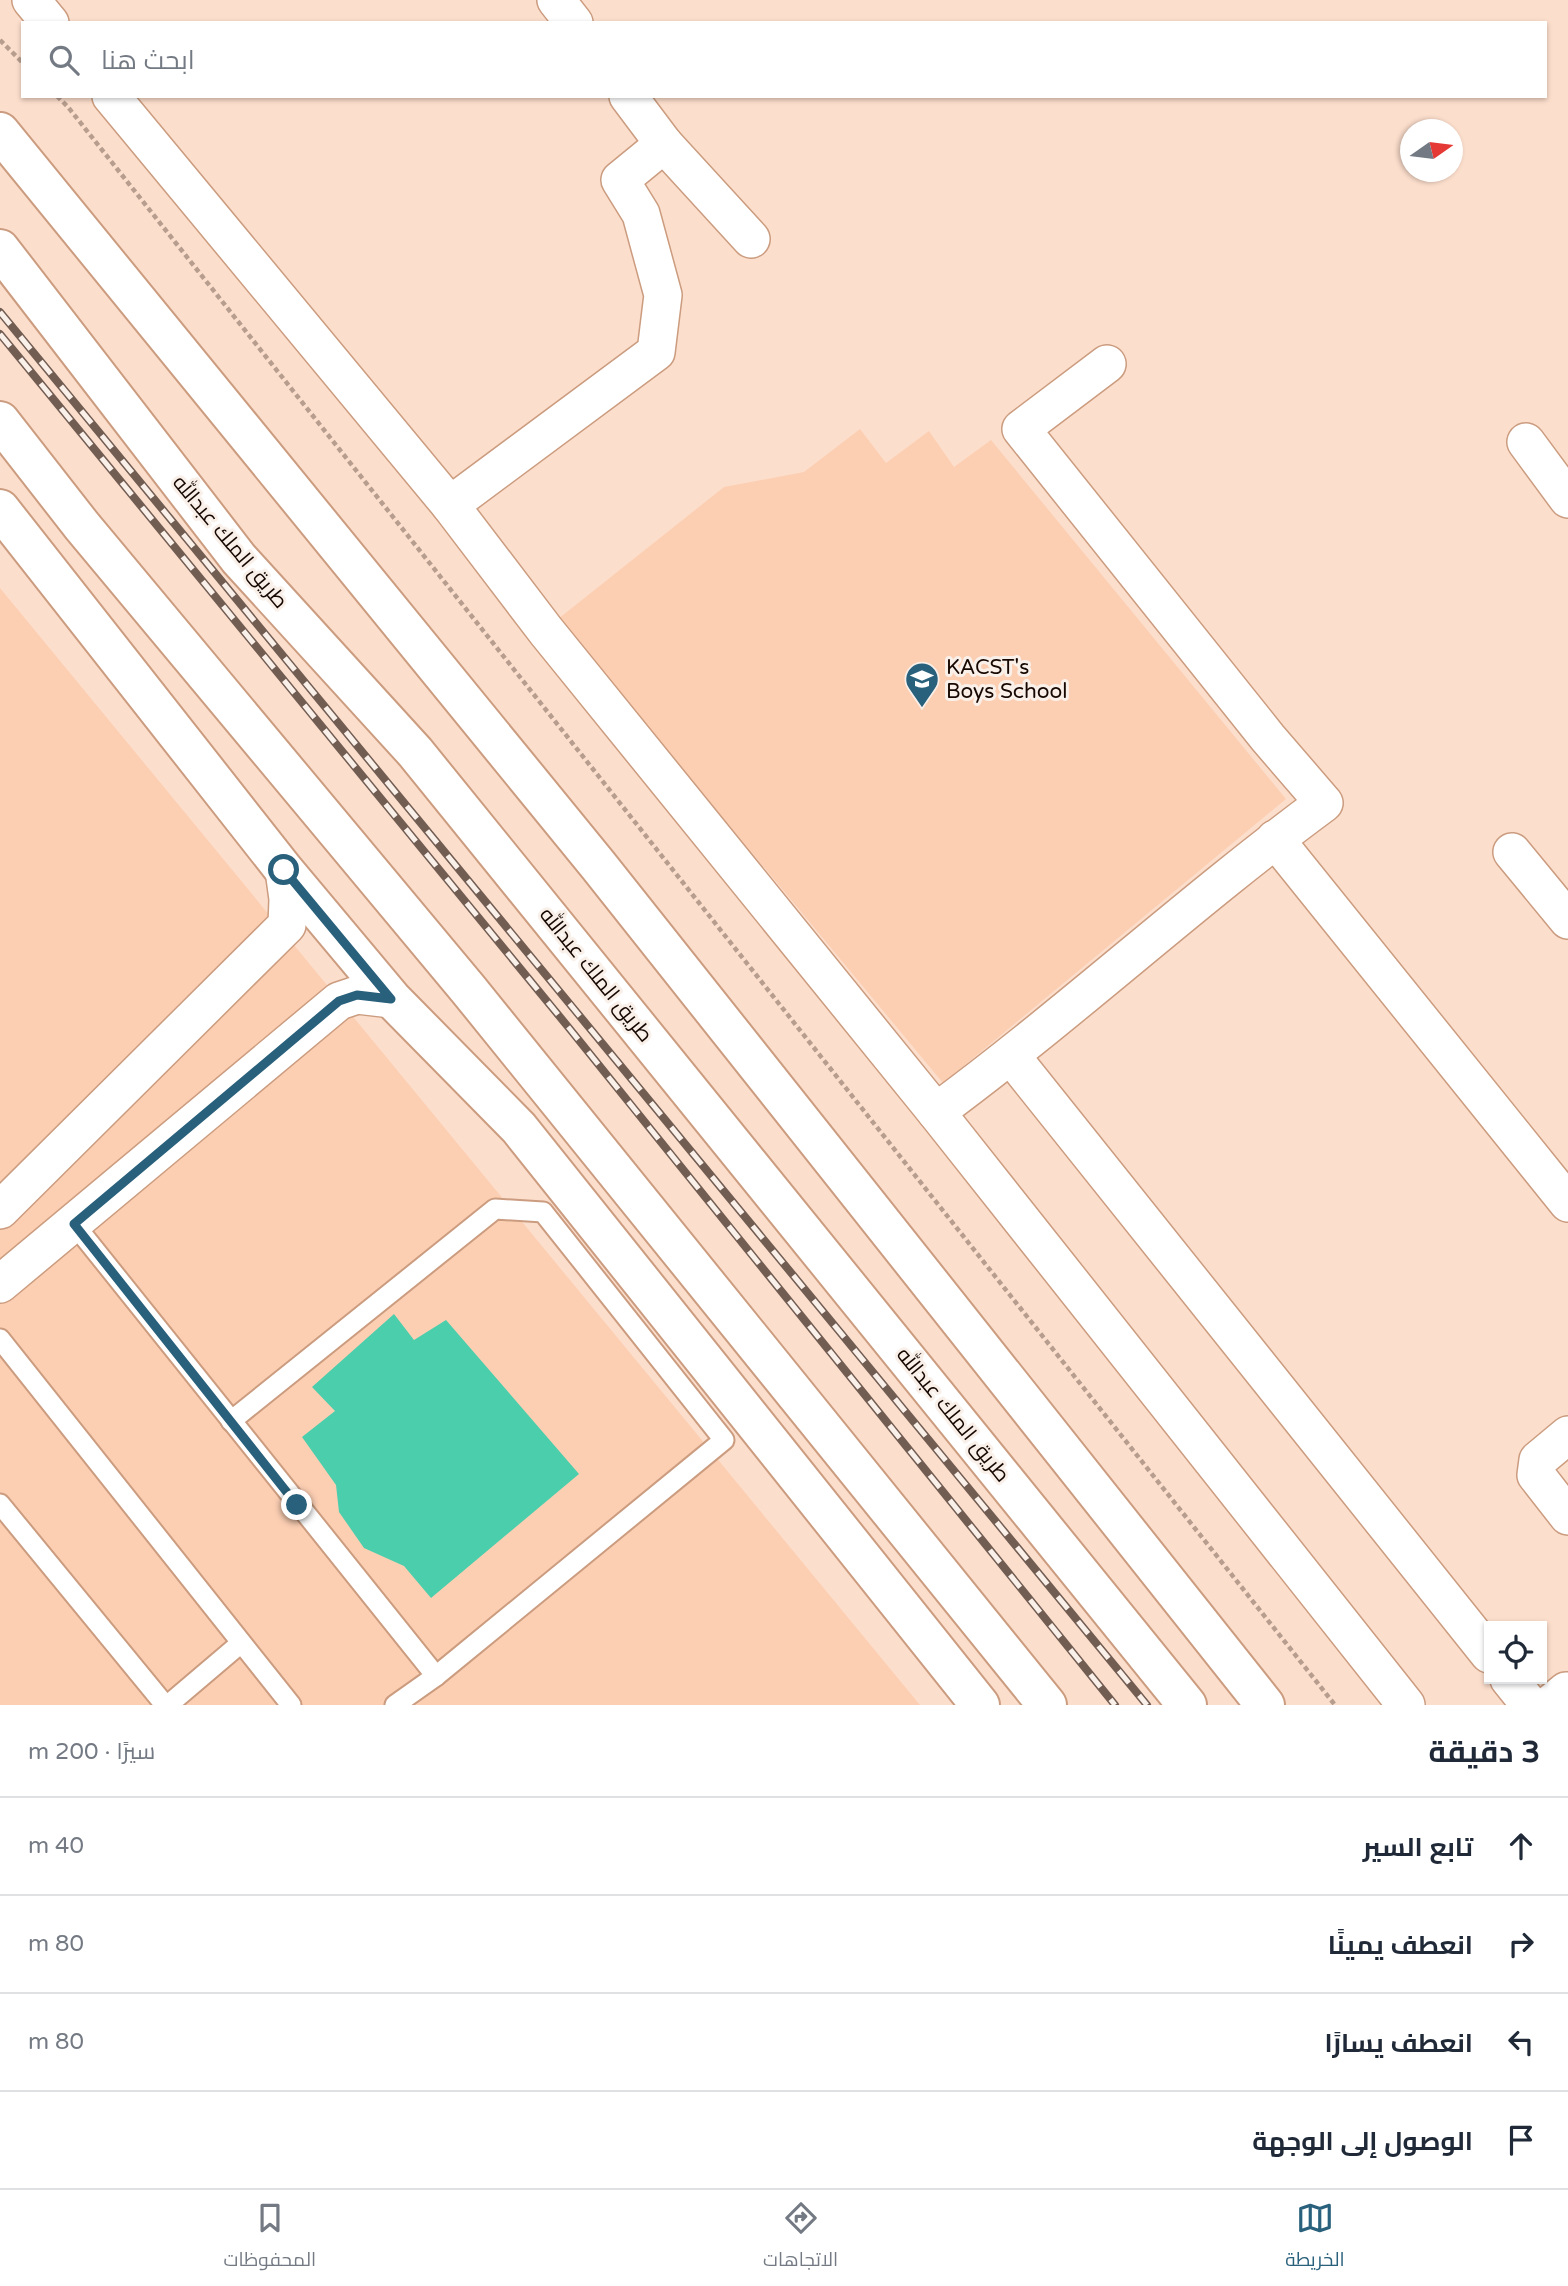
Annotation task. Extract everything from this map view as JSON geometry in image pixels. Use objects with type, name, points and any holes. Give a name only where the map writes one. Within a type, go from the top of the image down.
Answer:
[{"type":"main road","points":[[0,132],[598,865],[1265,1705]]},
{"type":"main road","name":"طريق الملك عبدالله","points":[[0,249],[239,559],[415,752],[1187,1705]]},
{"type":"main road","points":[[0,421],[82,526],[468,989],[1047,1705]]},
{"type":"main road","points":[[0,509],[284,870],[391,999],[519,1128],[980,1705]]},
{"type":"street","points":[[31,0],[48,21]]},
{"type":"street","points":[[556,0],[572,21]]},
{"type":"street","points":[[113,98],[450,505],[546,631],[936,1112],[1402,1704]]},
{"type":"street","points":[[630,98],[664,144],[751,239]]},
{"type":"street","points":[[450,505],[656,352],[663,295],[641,214],[620,180],[664,144]]},
{"type":"street","points":[[936,1112],[1012,1056],[1275,839],[1324,803],[1268,738],[1021,429],[1107,364]]},
{"type":"street","points":[[1526,442],[1568,499]]},
{"type":"street","points":[[1275,839],[1568,1203]]},
{"type":"street","points":[[1512,852],[1568,920]]},
{"type":"street","points":[[0,1210],[287,925],[288,899],[284,870]]},
{"type":"street","points":[[0,1284],[339,1001],[357,995],[391,999]]},
{"type":"street","points":[[1012,1056],[1484,1648]]},
{"type":"street","points":[[1568,1435],[1538,1460],[1536,1475],[1568,1516]]},
{"type":"street","points":[[1513,1684],[1530,1705]]},
{"type":"lane","points":[[231,1421],[495,1209],[543,1212],[724,1440],[436,1676],[395,1705]]},
{"type":"lane","points":[[74,1224],[436,1676]]},
{"type":"lane","points":[[0,1339],[290,1705]]},
{"type":"lane","points":[[0,1504],[167,1705],[241,1643]]},
{"type":"path","points":[[0,40],[21,61]]},
{"type":"path","points":[[59,98],[1335,1705]]},
{"type":"shaded area","name":"KACST's Boys School","points":[[860,429],[886,463],[929,431],[954,467],[991,440],[1286,799],[943,1083],[558,619],[724,487],[804,472]]},
{"type":"shaded area","points":[[0,588],[920,1705],[0,1705]]},
{"type":"building","points":[[394,1314],[414,1340],[446,1320],[579,1474],[431,1598],[404,1566],[364,1548],[339,1512],[336,1485],[302,1437],[335,1411],[312,1387]]},
{"type":"railway","points":[[0,312],[1147,1705]]},
{"type":"railway","points":[[0,334],[569,1028],[1115,1705]]},
{"type":"place","name":"KACST's Boys School","points":[[922,709]]},
{"type":"route","points":[[284,870],[391,999],[357,995],[339,1001],[74,1224],[297,1505]]}]
